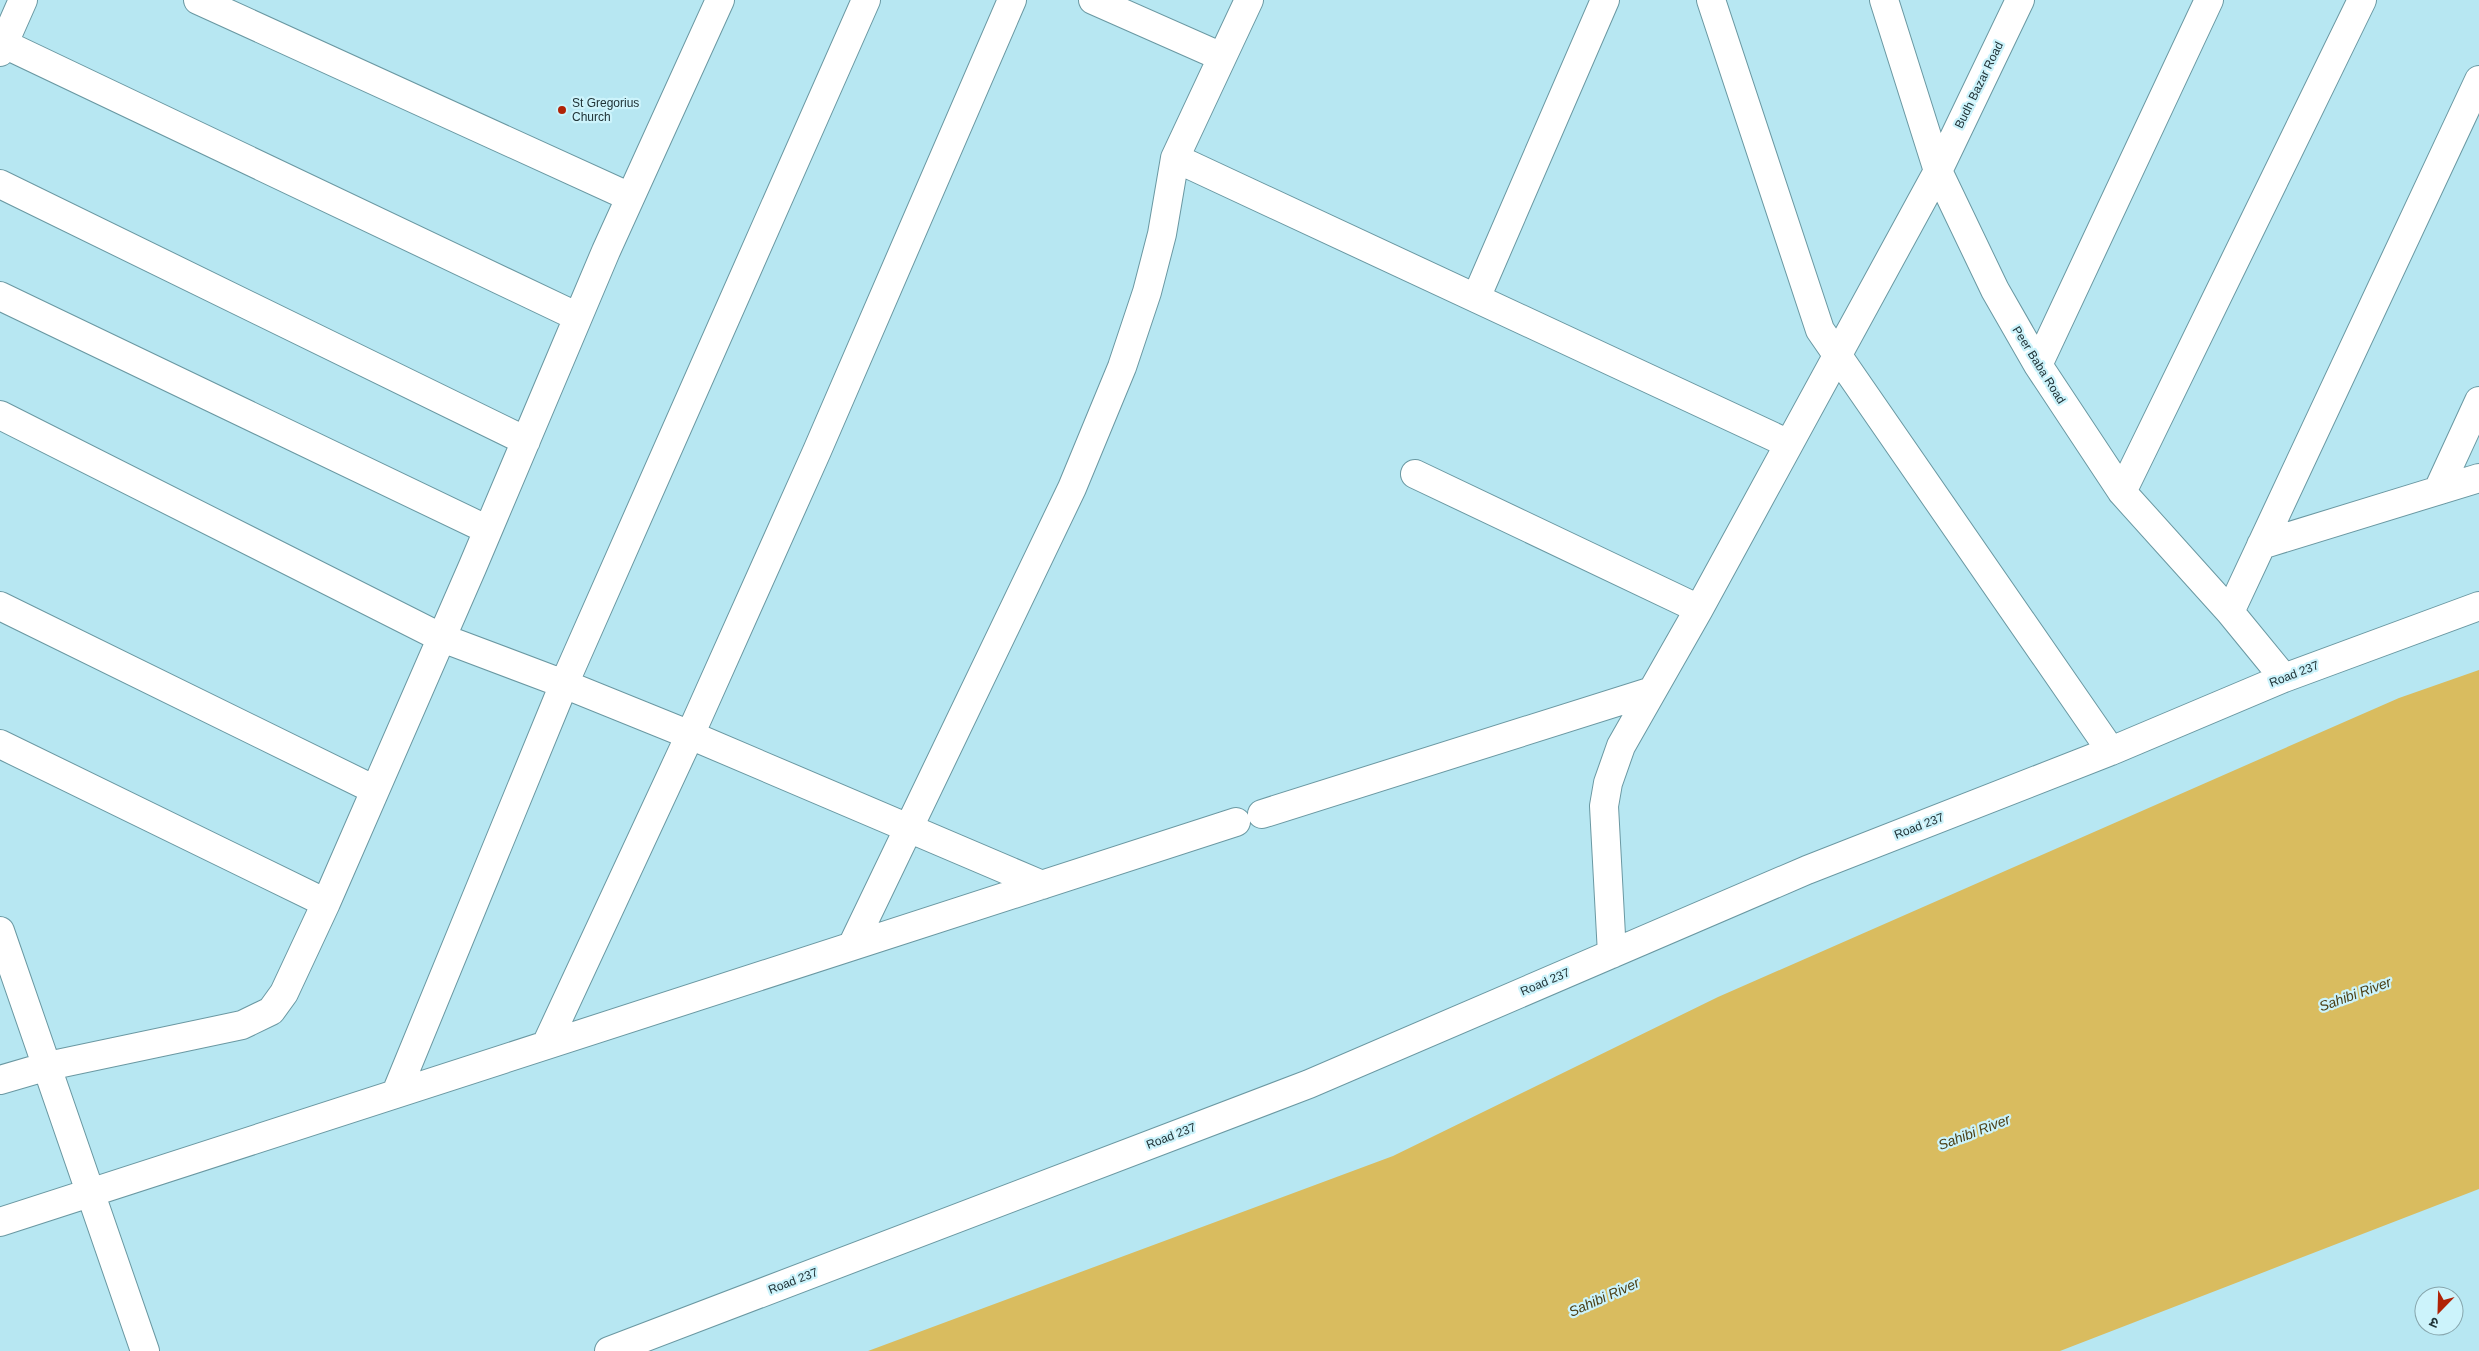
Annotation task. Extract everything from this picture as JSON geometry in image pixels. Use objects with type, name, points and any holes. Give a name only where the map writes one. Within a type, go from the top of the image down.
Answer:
[{"type":"street","points":[[23,0],[2,48],[578,318]]},
{"type":"street","points":[[198,0],[630,197]]},
{"type":"street","points":[[396,1094],[564,684],[866,0]]},
{"type":"street","points":[[546,1045],[690,735],[817,451],[1012,0]]},
{"type":"street","points":[[1093,0],[1222,57]]},
{"type":"street","points":[[852,946],[910,829],[1072,488],[1122,367],[1162,234],[1175,158],[1249,0]]},
{"type":"street","points":[[1476,298],[1605,0]]},
{"type":"street","points":[[1711,0],[1820,330],[2111,751]]},
{"type":"street","name":"Peer Baba Road","points":[[1884,0],[1938,171],[1995,290],[2038,365],[2122,492],[2230,612],[2284,678]]},
{"type":"street","name":"Budh Bazar Road","points":[[1612,954],[1604,806],[1608,783],[1621,746],[1699,609],[1938,171],[2020,0]]},
{"type":"street","points":[[2038,365],[2209,0]]},
{"type":"street","points":[[2122,492],[2362,0]]},
{"type":"street","points":[[0,1080],[48,1066],[242,1025],[271,1011],[284,993],[376,790],[630,197],[717,1]]},
{"type":"street","points":[[2230,612],[2479,80]]},
{"type":"street","points":[[1175,158],[1789,444]]},
{"type":"street","points":[[0,184],[526,441]]},
{"type":"street","points":[[0,296],[488,530]]},
{"type":"street","points":[[2438,490],[2479,401]]},
{"type":"street","points":[[0,415],[442,638],[564,684],[690,735],[1042,885]]},
{"type":"street","points":[[1415,474],[1699,609]]},
{"type":"street","points":[[2261,545],[2479,478]]},
{"type":"street","points":[[0,606],[376,790]]},
{"type":"street","name":"Road 237","points":[[609,1351],[1309,1084],[1808,870],[2111,751],[2284,678],[2479,606]]},
{"type":"street","points":[[1262,814],[1652,691]]},
{"type":"street","points":[[0,744],[326,903]]},
{"type":"street","points":[[0,1222],[1236,822]]},
{"type":"street","points":[[1,937],[48,1066],[145,1351]]},
{"type":"water","name":"Sahibi River","points":[[2479,670],[2479,1189],[2060,1351],[868,1351],[1393,1156],[1718,997],[2399,698]]},
{"type":"place","name":"St Gregorius Church","points":[[562,110]]}]
